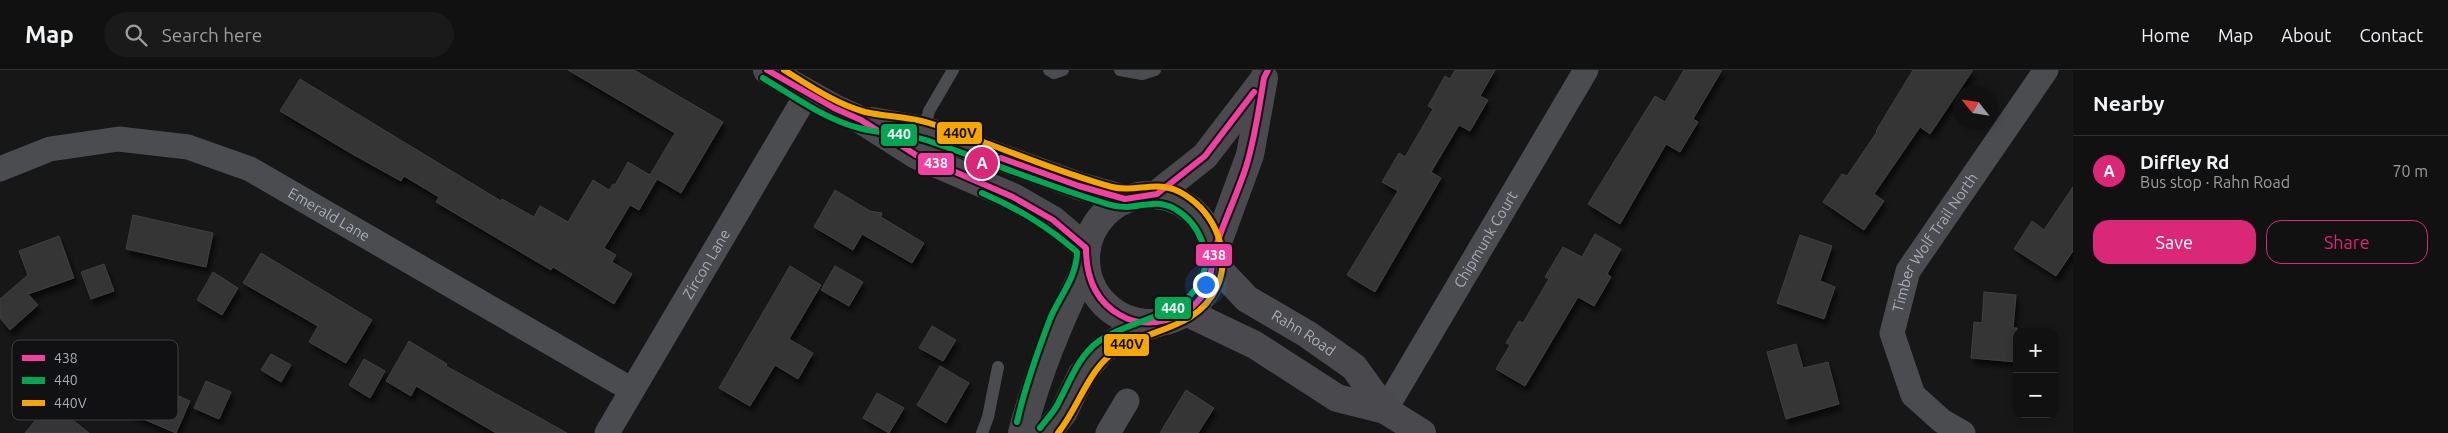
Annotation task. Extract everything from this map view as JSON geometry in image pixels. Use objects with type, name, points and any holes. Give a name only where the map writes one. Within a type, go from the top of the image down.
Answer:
[{"type":"street","points":[[767,70],[799,82],[916,155],[1013,197],[1048,217],[1086,257],[1091,286],[1103,303],[1119,316],[1138,322],[1159,322]]},
{"type":"street","name":"Chipmunk Court","points":[[1385,410],[1586,70]]},
{"type":"street","name":"Timber Wolf Trail North","points":[[1952,427],[1913,395],[1892,333],[1908,272],[2046,70]]},
{"type":"street","points":[[1157,194],[1205,156],[1266,74]]},
{"type":"street","points":[[1047,433],[1063,413],[1082,374],[1102,350],[1131,332],[1186,312],[1200,299],[1209,283],[1214,259],[1250,154],[1266,74]]},
{"type":"street","name":"Zircon Lane","points":[[607,433],[799,82]]},
{"type":"street","points":[[861,120],[924,130],[1079,186],[1126,198]]},
{"type":"street","name":"Emerald Lane","points":[[0,170],[50,149],[119,139],[188,147],[250,169],[632,390]]},
{"type":"street","points":[[1022,433],[1032,396],[1059,320],[1086,257],[1093,227],[1107,210],[1126,198],[1141,195],[1157,194],[1178,200],[1196,213],[1208,232],[1214,259]]},
{"type":"street","name":"Rahn Road","points":[[1214,259],[1247,299],[1354,367],[1385,410]]},
{"type":"street","name":"Rahn Road","points":[[1186,312],[1254,345],[1337,398],[1385,410],[1422,433]]},
{"type":"street","points":[[1108,433],[1127,401]]},
{"type":"lane","points":[[924,130],[929,111],[953,70]]},
{"type":"lane","points":[[1049,70],[1054,73],[1063,70]]},
{"type":"lane","points":[[1120,70],[1142,74],[1155,70]]},
{"type":"lane","points":[[982,433],[988,416],[998,367]]},
{"type":"building","points":[[568,70],[634,70],[723,122],[681,193],[657,179],[639,210],[630,205],[604,248],[616,255],[612,262],[632,274],[614,304],[553,267],[551,270],[436,202],[439,197],[404,176],[401,181],[280,111],[300,79],[501,201],[502,199],[534,217],[540,206],[568,222],[593,180],[609,190],[613,184],[615,185],[628,162],[650,175],[675,133]]},
{"type":"building","points":[[1455,70],[1495,70],[1480,96],[1488,100],[1470,131],[1459,125],[1431,172],[1441,178],[1375,292],[1347,275],[1398,191],[1382,182],[1399,153],[1405,157],[1433,109],[1428,106],[1445,76],[1450,79]]},
{"type":"building","points":[[1684,70],[1722,70],[1693,119],[1698,122],[1680,152],[1666,144],[1620,224],[1588,204],[1655,96],[1665,102]]},
{"type":"building","points":[[1913,70],[1973,70],[1963,85],[1953,85],[1953,100],[1930,134],[1920,127],[1874,194],[1884,201],[1864,230],[1823,202],[1842,174],[1847,176]]},
{"type":"building","points":[[2073,187],[2073,251],[2056,276],[2014,249],[2032,221],[2044,230]]},
{"type":"building","points":[[835,190],[870,211],[882,213],[881,217],[924,243],[912,263],[862,234],[853,250],[814,227]]},
{"type":"building","points":[[133,215],[213,233],[206,267],[126,249]]},
{"type":"building","points":[[1595,234],[1621,249],[1607,274],[1611,277],[1594,306],[1578,297],[1525,386],[1496,369],[1510,345],[1506,343],[1519,321],[1523,323],[1549,279],[1545,277],[1563,247],[1582,257]]},
{"type":"building","points":[[1800,235],[1832,246],[1820,281],[1835,287],[1824,319],[1777,303]]},
{"type":"building","points":[[59,236],[74,278],[28,294],[38,305],[10,330],[0,318],[0,299],[28,275],[19,251]]},
{"type":"building","points":[[261,253],[372,320],[346,363],[309,342],[318,326],[243,283]]},
{"type":"building","points":[[104,264],[114,291],[91,299],[81,272]]},
{"type":"building","points":[[790,266],[821,285],[789,339],[813,353],[798,379],[775,365],[750,406],[719,388]]},
{"type":"building","points":[[835,266],[863,282],[849,306],[821,290]]},
{"type":"building","points":[[213,272],[238,288],[222,315],[197,300]]},
{"type":"building","points":[[1984,292],[2016,295],[2013,328],[2013,362],[1971,358],[1974,322],[1982,323]]},
{"type":"building","points":[[932,326],[956,340],[943,361],[919,348]]},
{"type":"building","points":[[409,341],[447,364],[446,366],[567,433],[496,433],[416,386],[411,396],[386,381]]},
{"type":"building","points":[[1796,344],[1803,368],[1828,362],[1839,404],[1786,419],[1767,352]]},
{"type":"building","points":[[271,354],[291,365],[281,382],[261,370]]},
{"type":"building","points":[[364,359],[385,371],[370,398],[349,385]]},
{"type":"building","points":[[940,366],[969,383],[946,423],[917,405]]},
{"type":"building","points":[[206,381],[231,392],[219,419],[194,408]]},
{"type":"building","points":[[1186,390],[1214,408],[1198,433],[1160,433]]},
{"type":"building","points":[[877,393],[904,408],[889,433],[863,418]]},
{"type":"building","points":[[178,396],[190,401],[176,433],[146,420],[178,420]]},
{"type":"building","points":[[36,420],[73,420],[89,433],[25,433]]},
{"type":"transit line","name":"438","points":[[767,70],[834,108],[861,120],[916,155],[1013,197],[1053,220],[1086,248],[1090,278],[1104,303],[1120,315],[1142,322],[1166,320],[1177,316],[1197,302],[1207,288],[1215,249],[1249,156],[1264,78],[1268,70]]},
{"type":"transit line","name":"440V","points":[[784,70],[823,94],[854,109],[929,123],[1112,187],[1121,189],[1166,187],[1185,195],[1205,213],[1218,235],[1223,261],[1217,287],[1209,301],[1187,319],[1133,341],[1109,356],[1092,376],[1058,433]]},
{"type":"transit line","name":"440","points":[[763,78],[810,106],[846,124],[867,130],[926,140],[1057,188],[1110,205],[1127,207],[1163,204],[1175,209],[1191,222],[1202,240],[1205,260],[1201,280],[1193,293],[1169,310],[1112,334],[1091,347],[1074,371],[1054,410],[1040,428]]},
{"type":"transit line","name":"438","points":[[1001,158],[1079,186],[1125,199],[1157,194],[1205,156],[1254,92]]},
{"type":"transit line","name":"440","points":[[982,193],[1032,219],[1055,234],[1077,252],[1071,278],[1050,319],[1036,357],[1017,422]]},
{"type":"place","name":"Diffley Rd","points":[[982,163]]}]
